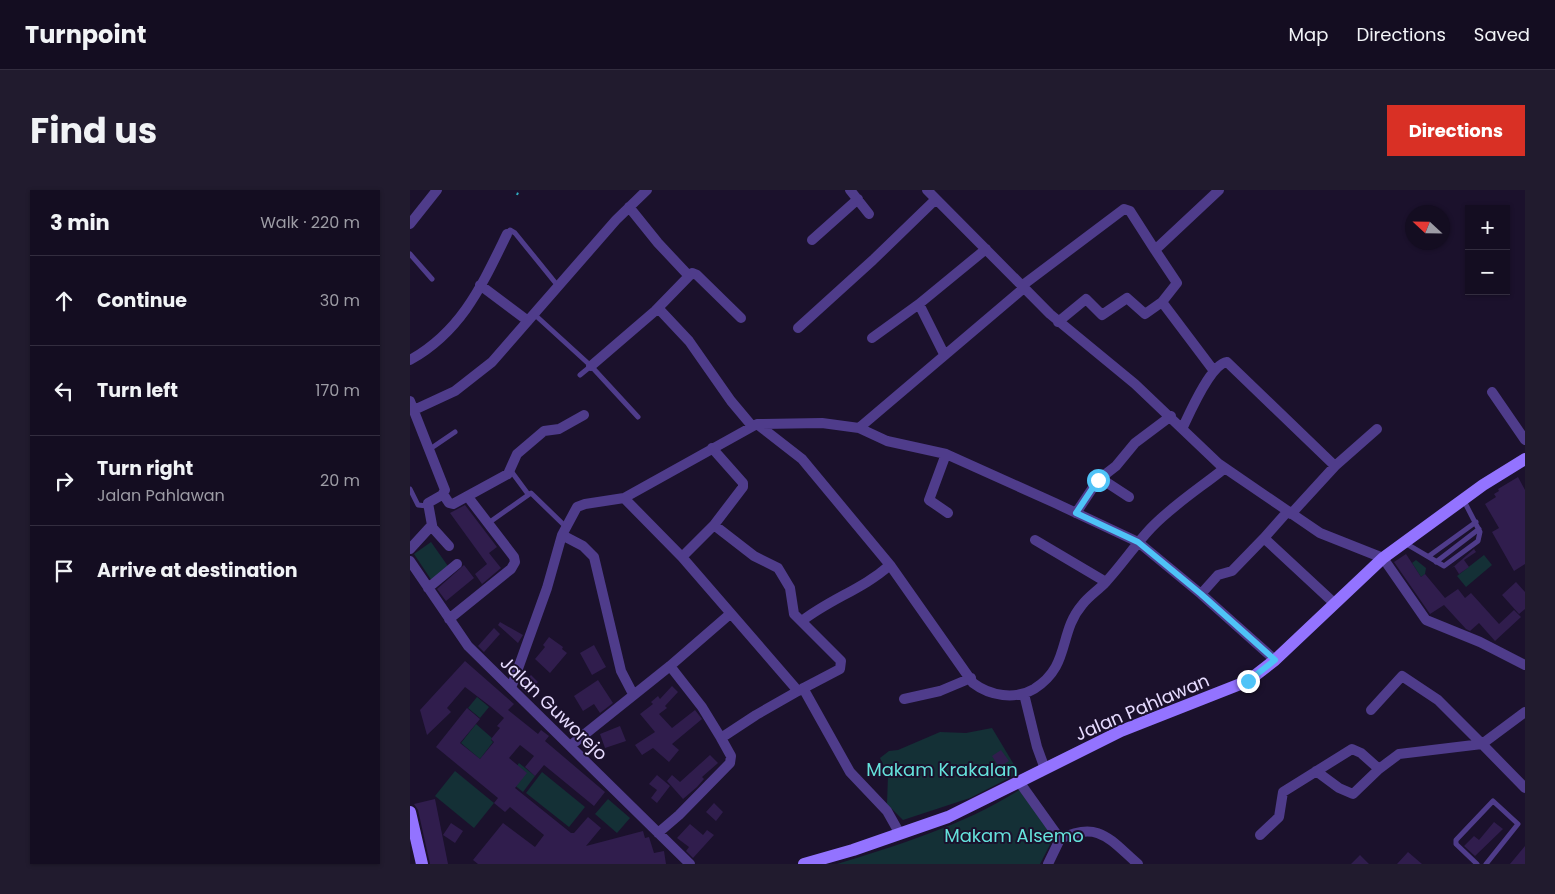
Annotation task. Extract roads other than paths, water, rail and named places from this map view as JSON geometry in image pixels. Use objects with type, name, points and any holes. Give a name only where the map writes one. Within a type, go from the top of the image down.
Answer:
[{"type":"main road","name":"Jalan Pahlawan","points":[[804,864],[948,817],[1020,783],[1121,731],[1239,685],[1275,660],[1334,603],[1403,542],[1463,499],[1525,459]]},
{"type":"main road","points":[[410,812],[422,864]]},
{"type":"street","points":[[410,224],[437,190]]},
{"type":"street","points":[[584,415],[559,429],[544,431],[517,454],[511,471],[468,497],[451,504],[443,494],[444,487],[412,406],[441,399],[466,384],[492,362],[629,207],[647,190]]},
{"type":"street","points":[[850,190],[869,214]]},
{"type":"street","points":[[926,190],[1058,322],[1171,416],[1225,468],[1327,536],[1383,558],[1426,620],[1480,642],[1525,665]]},
{"type":"street","points":[[1155,250],[1219,190]]},
{"type":"street","points":[[812,240],[858,199]]},
{"type":"street","points":[[798,328],[873,260],[936,199]]},
{"type":"street","points":[[629,207],[658,243],[689,276]]},
{"type":"street","points":[[860,428],[1024,286],[1124,209],[1130,211],[1177,283],[1162,302],[1145,314],[1127,298],[1102,315],[1086,299],[1058,322]]},
{"type":"street","points":[[410,360],[437,343],[462,316],[507,234]]},
{"type":"street","points":[[872,338],[919,304],[986,249]]},
{"type":"street","points":[[591,366],[658,308],[692,273],[697,275],[741,318]]},
{"type":"street","points":[[480,285],[531,317]]},
{"type":"street","points":[[1162,302],[1214,371]]},
{"type":"street","points":[[919,304],[944,354]]},
{"type":"street","points":[[658,308],[689,341],[731,401],[754,425],[802,459],[890,565],[970,678],[978,686],[1005,696],[1024,694],[1055,671],[1077,611],[1106,582],[1138,542],[1169,512],[1225,468]]},
{"type":"street","points":[[1182,427],[1214,371],[1223,362],[1230,364],[1335,466]]},
{"type":"street","points":[[1492,392],[1525,440]]},
{"type":"street","points":[[1076,513],[1100,478],[1116,466],[1135,444],[1171,416]]},
{"type":"street","points":[[511,688],[547,588],[564,531],[579,506],[624,498],[754,425],[822,423],[860,428],[887,441],[946,454],[1138,542],[1201,594],[1275,660]]},
{"type":"street","points":[[1201,594],[1218,575],[1232,571],[1335,466],[1378,429]]},
{"type":"street","points":[[682,557],[714,525],[739,495],[744,485],[712,448]]},
{"type":"street","points":[[946,454],[929,500],[948,513]]},
{"type":"street","points":[[1100,478],[1129,497]]},
{"type":"street","points":[[410,549],[431,526],[432,522],[427,506],[430,500],[443,494]]},
{"type":"street","points":[[449,619],[511,569],[515,560],[468,497]]},
{"type":"street","points":[[624,498],[682,557],[730,614],[801,690],[850,772],[887,811],[900,834]]},
{"type":"street","points":[[714,525],[754,556],[778,568],[790,588],[794,614],[840,658],[842,663],[840,668],[756,715],[722,738]]},
{"type":"street","points":[[431,526],[449,546]]},
{"type":"street","points":[[564,531],[594,557],[621,671],[633,694]]},
{"type":"street","points":[[1264,538],[1334,603]]},
{"type":"street","points":[[1036,540],[1106,582]]},
{"type":"street","name":"Jalan Guworejo","points":[[410,561],[468,646],[690,864]]},
{"type":"street","points":[[428,588],[457,564]]},
{"type":"street","points":[[802,621],[821,607],[873,579],[890,565]]},
{"type":"street","points":[[570,746],[670,666],[730,614]]},
{"type":"street","points":[[658,833],[679,815],[730,763],[731,756],[706,712],[670,666]]},
{"type":"street","points":[[1371,710],[1398,677],[1405,676],[1438,700],[1525,788]]},
{"type":"street","points":[[904,699],[940,691],[970,678]]},
{"type":"street","points":[[1024,694],[1036,747],[1045,769]]},
{"type":"street","points":[[1316,771],[1339,788],[1353,794],[1379,769],[1399,754],[1482,744],[1525,712]]},
{"type":"street","points":[[1260,835],[1278,818],[1283,792],[1352,749],[1361,753],[1379,769]]},
{"type":"street","points":[[1020,783],[1060,839]]},
{"type":"street","points":[[1048,864],[1060,839],[1078,832],[1093,830],[1102,834],[1138,864]]},
{"type":"lane","points":[[507,234],[510,230],[515,233],[559,286]]},
{"type":"lane","points":[[410,254],[432,279]]},
{"type":"lane","points":[[531,317],[591,366],[638,417]]},
{"type":"lane","points":[[580,375],[591,366]]},
{"type":"lane","points":[[430,449],[455,432]]},
{"type":"lane","points":[[511,471],[528,494]]},
{"type":"lane","points":[[410,489],[418,505],[427,506]]},
{"type":"lane","points":[[487,524],[528,494],[533,494],[564,531]]},
{"type":"lane","points":[[1403,542],[1445,566],[1474,544],[1480,536],[1476,522],[1463,499]]},
{"type":"lane","points":[[1429,556],[1476,522]]},
{"type":"lane","points":[[1436,562],[1479,529]]},
{"type":"lane","points":[[1477,864],[1456,844],[1456,840],[1494,801],[1518,824],[1486,864]]},
{"type":"park label","name":"Makam Krakalan","points":[[942,769]]},
{"type":"park label","name":"Makam Alsemo","points":[[1014,835]]}]
